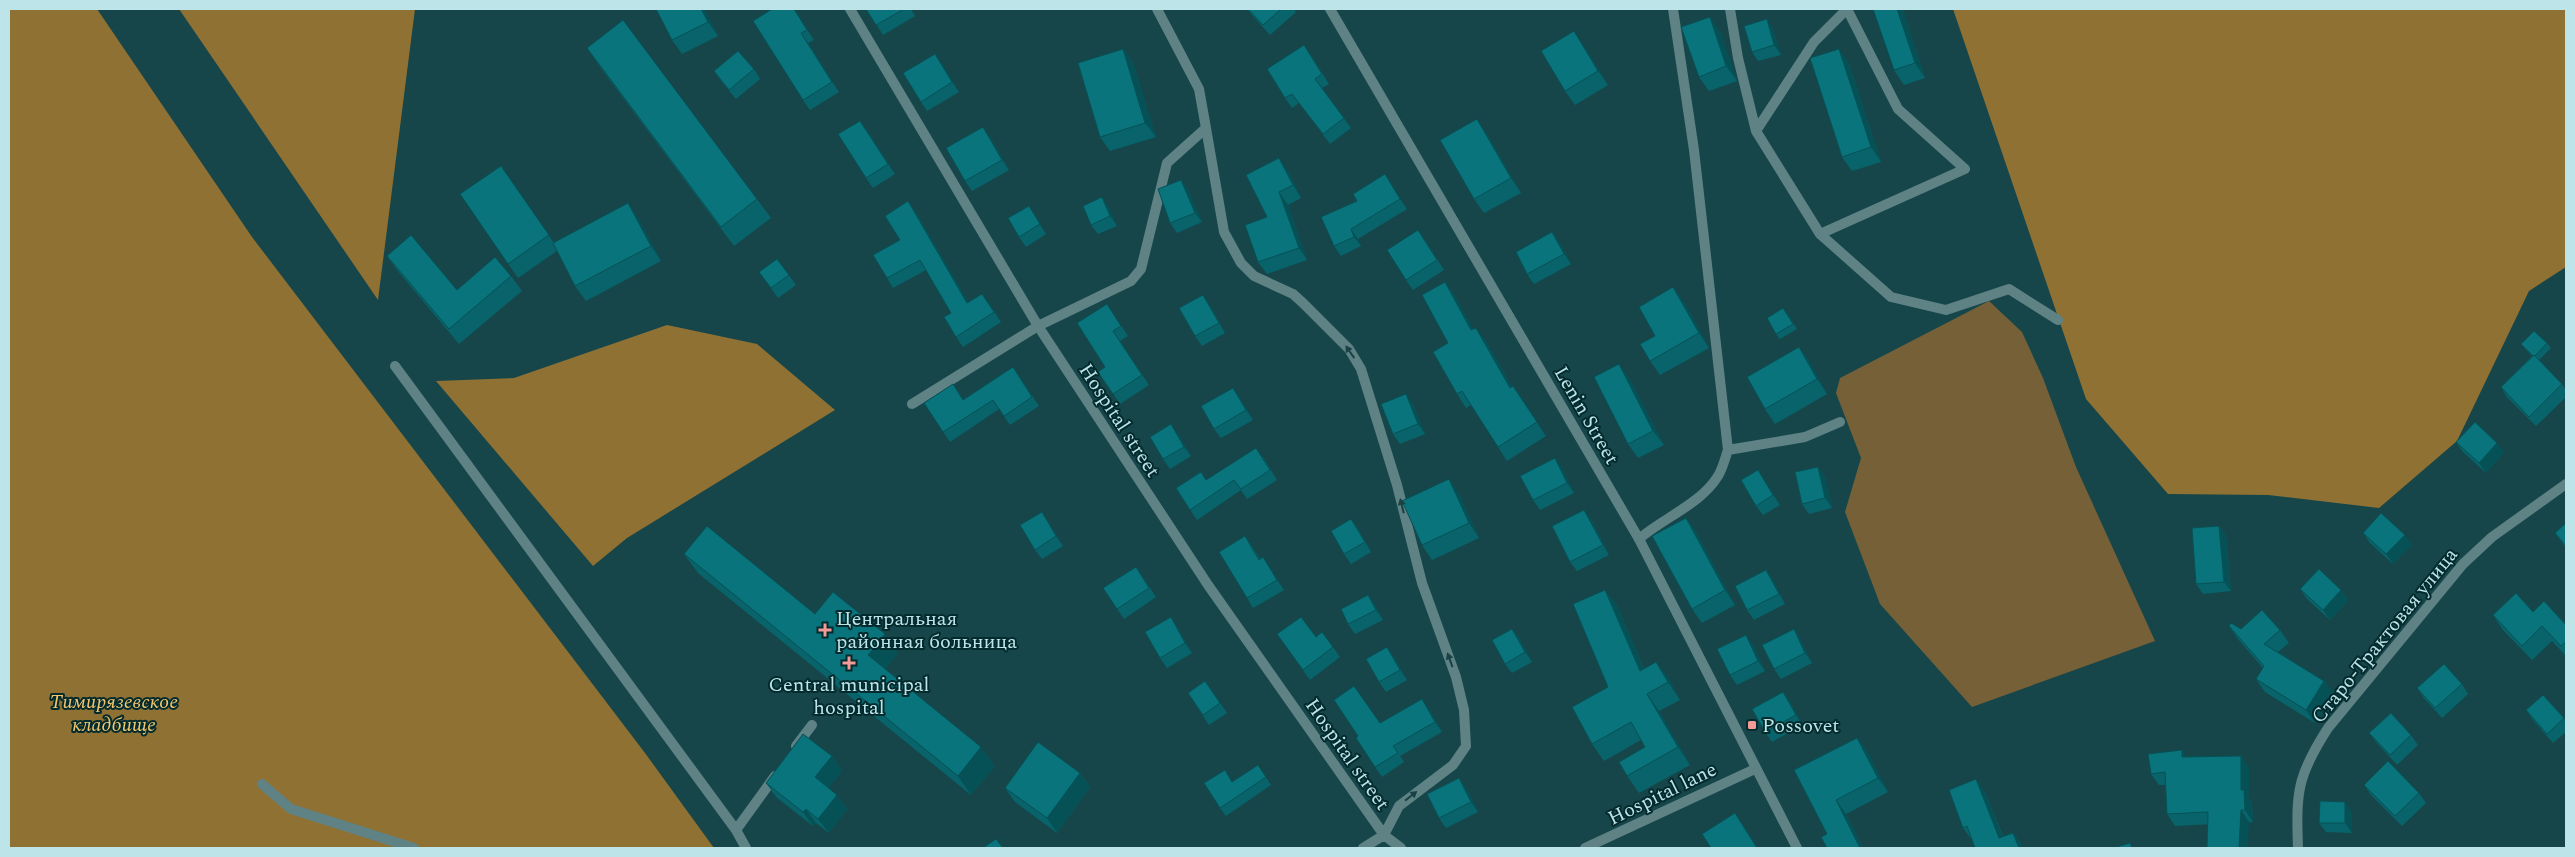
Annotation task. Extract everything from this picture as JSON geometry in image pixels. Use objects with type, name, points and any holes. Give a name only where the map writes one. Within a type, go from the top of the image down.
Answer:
[{"type":"street","name":"Hospital street","points":[[850,9],[1038,326],[1208,585],[1384,836]]},
{"type":"street","points":[[1157,9],[1199,89],[1224,232],[1241,262],[1254,276],[1293,294],[1349,349],[1361,368],[1397,485],[1422,583],[1456,677],[1464,710],[1466,746],[1453,765],[1399,806],[1384,836],[1363,848]]},
{"type":"street","name":"Lenin Street","points":[[1330,9],[1638,539],[1797,848]]},
{"type":"street","points":[[1638,539],[1656,524],[1704,493],[1718,475],[1728,450],[1695,160],[1673,9]]},
{"type":"street","points":[[1730,9],[1738,58],[1756,130],[1820,234],[1891,297],[1946,310],[2010,289],[2058,320]]},
{"type":"street","points":[[1756,130],[1814,42],[1847,9],[1898,109],[1965,169],[1820,234]]},
{"type":"street","points":[[912,404],[1038,326],[1131,281],[1141,269],[1147,253],[1167,163],[1206,128]]},
{"type":"street","points":[[395,366],[736,830],[746,848]]},
{"type":"street","points":[[1728,450],[1805,437],[1840,422]]},
{"type":"street","name":"Старо-Трактовая улица","points":[[2298,848],[2299,785],[2310,757],[2328,728],[2463,564],[2492,537],[2566,484]]},
{"type":"street","points":[[736,830],[812,725]]},
{"type":"street","name":"Hospital lane","points":[[1584,848],[1607,844],[1755,768]]},
{"type":"street","points":[[262,784],[291,809],[414,848]]},
{"type":"street","points":[[1384,836],[1402,848]]},
{"type":"shaded area","points":[[1989,301],[2022,332],[2043,378],[2076,467],[2155,641],[1972,707],[1880,604],[1845,512],[1861,458],[1836,393],[1840,378]]},
{"type":"green space","name":"Тимирязевское кладбище","points":[[9,9],[97,9],[252,237],[645,753],[714,848],[9,848]]},
{"type":"green space","points":[[179,9],[415,9],[378,300]]},
{"type":"green space","points":[[1953,9],[2566,9],[2566,267],[2529,291],[2457,441],[2379,508],[2268,495],[2168,494],[2086,399]]},
{"type":"green space","points":[[667,325],[757,344],[835,410],[627,538],[593,566],[436,381],[514,378]]},
{"type":"building","points":[[656,9],[701,9],[708,22],[672,40]]},
{"type":"building","points":[[772,9],[794,9],[807,30],[801,33],[832,82],[803,100],[753,21]]},
{"type":"building","points":[[866,9],[904,9],[876,25]]},
{"type":"building","points":[[1248,9],[1281,9],[1263,25]]},
{"type":"building","points":[[1873,9],[1897,9],[1915,63],[1894,70]]},
{"type":"building","points":[[1710,17],[1726,66],[1699,77],[1681,27]]},
{"type":"building","points":[[1767,19],[1774,45],[1752,52],[1744,26]]},
{"type":"building","points":[[623,20],[757,199],[721,227],[587,48]]},
{"type":"building","points":[[1574,31],[1598,71],[1565,91],[1541,51]]},
{"type":"building","points":[[1304,45],[1322,74],[1315,79],[1344,118],[1323,134],[1292,94],[1285,98],[1267,69]]},
{"type":"building","points":[[1123,49],[1145,123],[1100,137],[1078,63]]},
{"type":"building","points":[[1839,49],[1871,147],[1842,157],[1810,58]]},
{"type":"building","points":[[738,51],[754,69],[729,90],[714,71]]},
{"type":"building","points":[[935,54],[952,82],[921,102],[903,73]]},
{"type":"building","points":[[1477,119],[1511,178],[1474,199],[1440,140]]},
{"type":"building","points":[[860,121],[888,164],[866,178],[838,134]]},
{"type":"building","points":[[983,127],[1002,160],[965,181],[946,148]]},
{"type":"building","points":[[1279,158],[1293,185],[1279,192],[1299,248],[1258,262],[1245,225],[1267,217],[1246,175]]},
{"type":"building","points":[[501,166],[549,235],[508,264],[460,194]]},
{"type":"building","points":[[1385,174],[1400,199],[1351,229],[1354,237],[1334,246],[1321,217],[1357,201],[1353,194]]},
{"type":"building","points":[[1181,180],[1195,213],[1170,223],[1158,189]]},
{"type":"building","points":[[1102,197],[1110,216],[1091,225],[1083,206]]},
{"type":"building","points":[[908,201],[967,303],[982,294],[994,312],[956,337],[944,317],[951,313],[920,260],[887,278],[873,255],[900,240],[885,216]]},
{"type":"building","points":[[628,203],[651,246],[575,286],[553,243]]},
{"type":"building","points":[[1029,206],[1040,224],[1019,237],[1008,218]]},
{"type":"building","points":[[1418,230],[1437,260],[1406,280],[1387,250]]},
{"type":"building","points":[[1552,232],[1564,254],[1527,274],[1516,252]]},
{"type":"building","points":[[411,235],[457,290],[495,257],[511,276],[449,329],[387,256]]},
{"type":"building","points":[[777,259],[789,275],[771,288],[759,272]]},
{"type":"building","points":[[1445,282],[1471,330],[1476,328],[1510,388],[1513,386],[1537,422],[1498,447],[1462,391],[1457,394],[1433,352],[1448,343],[1422,295]]},
{"type":"building","points":[[1673,287],[1699,333],[1650,361],[1640,344],[1655,336],[1639,307]]},
{"type":"building","points":[[1203,295],[1219,323],[1195,336],[1179,308]]},
{"type":"building","points":[[1107,304],[1121,326],[1113,331],[1142,375],[1113,394],[1098,372],[1105,367],[1077,323]]},
{"type":"building","points":[[1783,308],[1793,324],[1776,334],[1767,318]]},
{"type":"building","points":[[2534,331],[2547,343],[2533,356],[2521,344]]},
{"type":"building","points":[[1799,347],[1817,379],[1765,409],[1747,377]]},
{"type":"building","points":[[2534,355],[2562,384],[2529,417],[2501,387]]},
{"type":"building","points":[[1619,364],[1653,431],[1628,444],[1594,377]]},
{"type":"building","points":[[1013,367],[1032,397],[1004,416],[993,400],[943,432],[924,403],[953,384],[963,400]]},
{"type":"building","points":[[1233,388],[1246,410],[1214,429],[1201,406]]},
{"type":"building","points":[[1406,394],[1418,424],[1393,434],[1381,404]]},
{"type":"building","points":[[2475,422],[2497,443],[2479,463],[2456,442]]},
{"type":"building","points":[[1171,424],[1184,447],[1163,459],[1150,437]]},
{"type":"building","points":[[1256,448],[1270,470],[1241,489],[1234,480],[1190,510],[1176,488],[1201,472],[1206,480]]},
{"type":"building","points":[[1555,458],[1567,483],[1533,500],[1520,476]]},
{"type":"building","points":[[1818,467],[1825,498],[1802,504],[1795,472]]},
{"type":"building","points":[[1758,470],[1773,495],[1756,506],[1741,480]]},
{"type":"building","points":[[1449,479],[1469,523],[1422,545],[1402,501]]},
{"type":"building","points":[[1584,510],[1603,545],[1570,562],[1552,526]]},
{"type":"building","points":[[1042,512],[1056,536],[1035,550],[1020,525]]},
{"type":"building","points":[[2381,513],[2405,535],[2386,554],[2363,533]]},
{"type":"building","points":[[1686,518],[1725,590],[1692,609],[1652,536]]},
{"type":"building","points":[[1351,519],[1365,542],[1344,554],[1331,531]]},
{"type":"building","points":[[2566,523],[2566,546],[2555,533]]},
{"type":"building","name":"Central municipal hospital","points":[[707,526],[815,614],[833,592],[885,634],[868,655],[981,747],[958,776],[684,554]]},
{"type":"building","points":[[2219,526],[2224,582],[2196,584],[2192,528]]},
{"type":"building","points":[[1245,536],[1259,560],[1263,557],[1277,580],[1247,598],[1219,552]]},
{"type":"building","points":[[1136,567],[1149,588],[1117,609],[1103,588]]},
{"type":"building","points":[[2319,569],[2341,590],[2323,610],[2300,589]]},
{"type":"building","points":[[1766,570],[1779,594],[1747,610],[1735,586]]},
{"type":"building","points":[[1605,590],[1640,671],[1656,662],[1668,682],[1647,694],[1678,747],[1627,776],[1619,762],[1645,747],[1631,722],[1592,744],[1572,707],[1608,687],[1573,604]]},
{"type":"building","points":[[2516,593],[2533,612],[2544,601],[2566,625],[2566,641],[2561,646],[2542,626],[2522,646],[2493,615]]},
{"type":"building","points":[[1368,595],[1376,610],[1348,624],[1341,609]]},
{"type":"building","points":[[2262,610],[2280,630],[2264,644],[2324,681],[2306,710],[2256,679],[2264,666],[2229,626],[2231,623],[2241,629]]},
{"type":"building","points":[[1171,617],[1185,643],[1160,658],[1145,632]]},
{"type":"building","points":[[1301,617],[1316,637],[1322,632],[1333,647],[1303,670],[1277,634]]},
{"type":"building","points":[[1512,629],[1525,652],[1505,664],[1492,640]]},
{"type":"building","points":[[1794,629],[1805,653],[1774,669],[1762,645]]},
{"type":"building","points":[[1746,635],[1758,661],[1730,675],[1717,649]]},
{"type":"building","points":[[1387,647],[1400,670],[1379,682],[1366,659]]},
{"type":"building","points":[[2444,664],[2462,684],[2435,708],[2417,688]]},
{"type":"building","points":[[1205,681],[1220,703],[1203,715],[1188,693]]},
{"type":"building","points":[[1354,686],[1380,723],[1422,699],[1435,722],[1393,746],[1398,753],[1375,767],[1356,738],[1358,736],[1334,700]]},
{"type":"building","points":[[1783,692],[1796,715],[1765,732],[1752,709]]},
{"type":"building","points":[[2543,695],[2564,718],[2547,734],[2526,710]]},
{"type":"building","points":[[2391,713],[2411,735],[2390,755],[2369,733]]},
{"type":"building","points":[[803,734],[832,756],[815,777],[837,795],[818,819],[806,809],[803,812],[766,783]]},
{"type":"building","points":[[1857,738],[1878,778],[1836,800],[1860,848],[1827,848],[1821,837],[1827,834],[1794,770]]},
{"type":"building","points":[[1038,742],[1080,773],[1047,818],[1005,788]]},
{"type":"building","points":[[2182,750],[2182,757],[2241,756],[2241,790],[2244,790],[2245,810],[2241,810],[2239,848],[2207,848],[2208,812],[2167,814],[2165,772],[2151,774],[2148,754]]},
{"type":"building","points":[[2388,761],[2419,793],[2395,816],[2364,785]]},
{"type":"building","points":[[1258,765],[1266,777],[1220,808],[1204,783],[1225,770],[1232,782]]},
{"type":"building","points":[[1459,778],[1471,802],[1439,818],[1427,794]]},
{"type":"building","points":[[1976,779],[1999,838],[2013,833],[2019,848],[1975,848],[1967,826],[1963,828],[1949,790]]},
{"type":"building","points":[[2320,801],[2345,802],[2345,823],[2319,823]]},
{"type":"building","points":[[1735,813],[1757,848],[1711,848],[1702,834]]},
{"type":"building","points":[[996,839],[1003,848],[983,848]]},
{"type":"building","points":[[2130,843],[2132,848],[2113,848]]},
{"type":"place","name":"Центральная районная больница","points":[[825,630]]},
{"type":"place","name":"Central municipal hospital","points":[[849,663]]},
{"type":"place","name":"Possovet","points":[[1752,725]]}]
